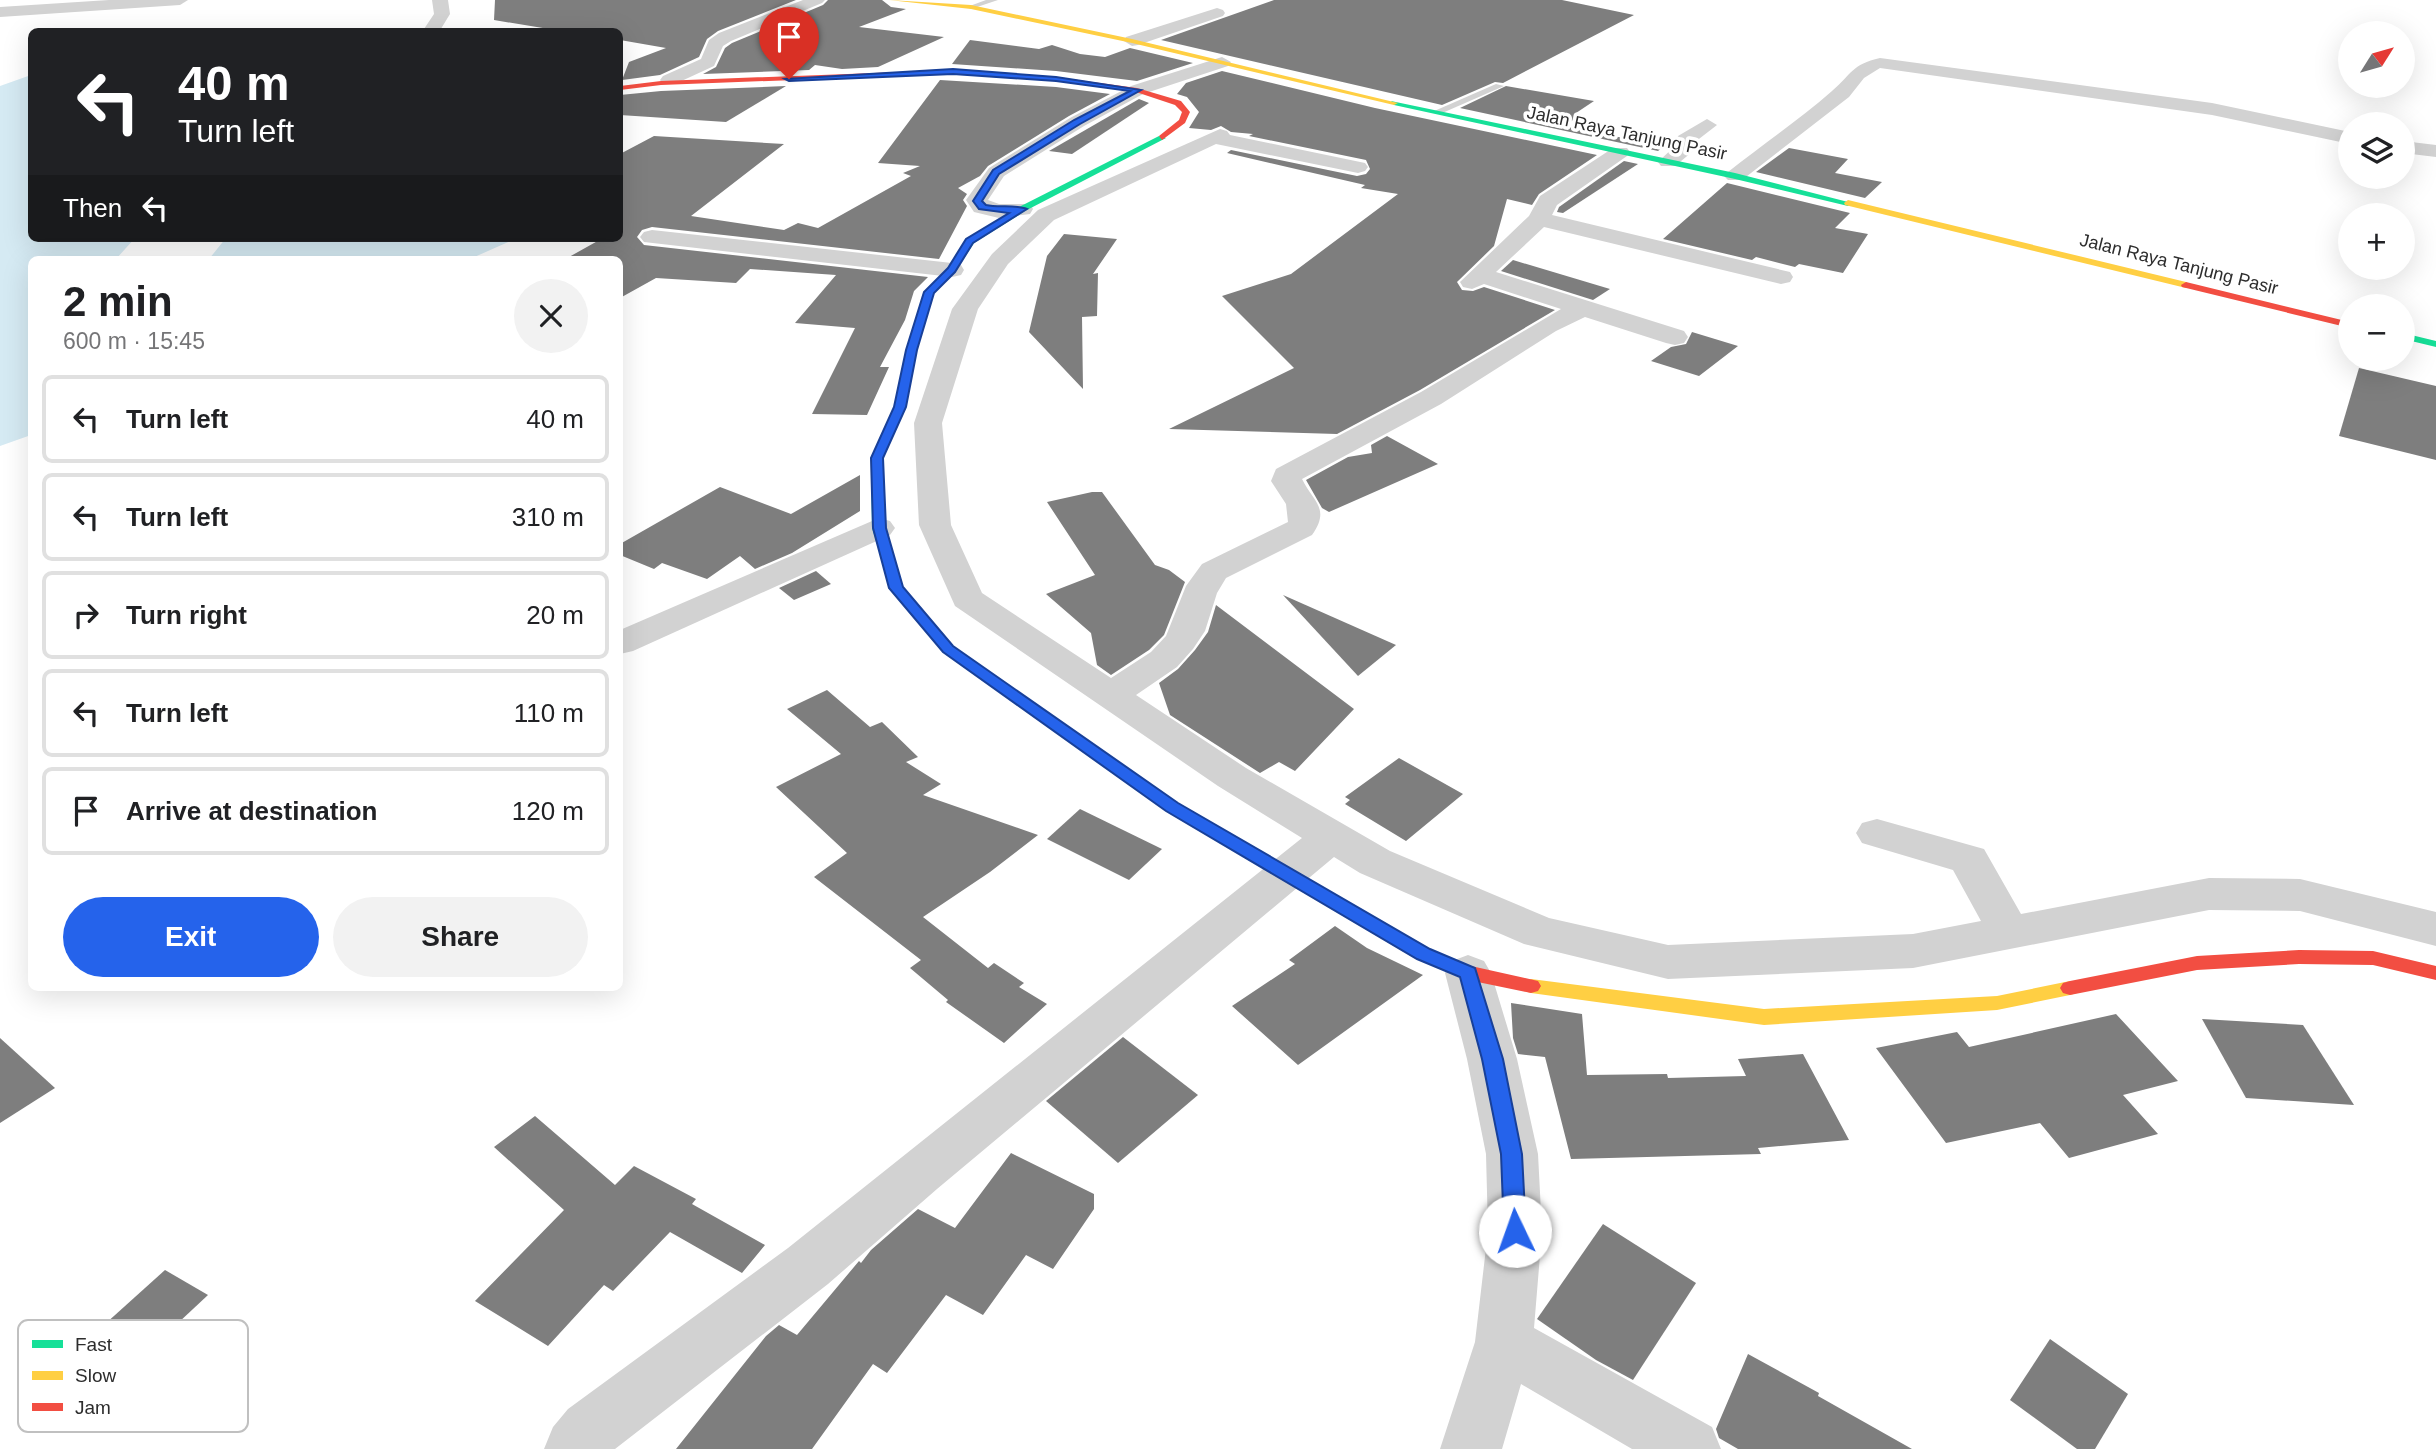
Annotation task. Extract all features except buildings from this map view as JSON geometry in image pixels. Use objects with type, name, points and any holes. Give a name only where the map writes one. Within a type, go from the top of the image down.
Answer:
[{"type":"street","points":[[0,6],[78,0]]},
{"type":"street","points":[[0,12],[180,0]]},
{"type":"street","points":[[433,28],[442,14],[440,0]]},
{"type":"street","points":[[671,80],[708,62],[715,44],[725,37],[817,0]]},
{"type":"street","name":"Jalan Raya Tanjung Pasir","points":[[892,0],[971,7],[1132,41],[1437,112],[1735,176],[2338,322]]},
{"type":"street","points":[[1132,41],[1217,13]]},
{"type":"street","points":[[1033,212],[999,211],[982,207],[978,201],[996,172],[1077,122],[1141,89],[1167,83],[1223,62]]},
{"type":"street","points":[[1735,176],[1842,93],[1851,79],[1872,64],[1880,62],[2212,109],[2338,135]]},
{"type":"street","points":[[623,88],[671,80],[953,72],[1056,79],[1141,89],[1178,103],[1186,112],[1182,121],[1160,140],[1033,212],[965,309],[928,423],[935,525],[967,599],[1233,777],[1311,853],[1423,954],[1468,973],[1539,988],[1764,1017],[1997,1003],[2197,964],[2274,958],[2373,958],[2436,973]]},
{"type":"street","points":[[1668,162],[1685,148],[1685,139],[1707,125]]},
{"type":"street","points":[[1358,167],[1218,137],[1033,212],[970,241],[952,270],[929,292],[911,350],[900,407],[877,458],[879,528],[896,588],[948,649],[1172,807],[1311,853],[1375,862],[1540,932],[1668,962],[1913,951],[2210,894],[2300,895],[2436,929]]},
{"type":"street","points":[[2415,148],[2436,151]]},
{"type":"street","points":[[1620,152],[1548,201],[1539,219],[1476,278],[1675,337]]},
{"type":"street","points":[[1539,219],[1781,277]]},
{"type":"street","points":[[652,237],[952,270]]},
{"type":"street","points":[[1111,695],[1175,650],[1188,630],[1203,583],[1214,571],[1301,527],[1306,520],[1307,510],[1286,481],[1287,475],[1293,469],[1321,458],[1431,398],[1547,326],[1583,308]]},
{"type":"street","points":[[2415,340],[2436,344]]},
{"type":"street","points":[[623,642],[879,528]]},
{"type":"street","points":[[1877,833],[1969,860],[2009,933]]},
{"type":"street","points":[[575,1449],[590,1430],[808,1266],[1311,853]]},
{"type":"street","points":[[1468,973],[1492,1059],[1512,1154],[1515,1231],[1504,1342],[1471,1449]]},
{"type":"street","points":[[1504,1342],[1690,1449]]},
{"type":"lane","points":[[971,7],[994,0]]},
{"type":"lane","points":[[1437,112],[1499,86]]},
{"type":"water","points":[[28,76],[28,242],[131,242],[119,256],[28,256],[28,436],[0,446],[0,86]]},
{"type":"water","points":[[223,242],[508,242],[477,256],[211,256]]},
{"type":"traffic: fast","points":[[1394,103],[1848,203]]},
{"type":"traffic: fast","points":[[892,573],[879,528],[877,458],[900,407],[911,350],[929,292],[952,270],[970,241],[1022,209],[1162,138]]},
{"type":"traffic: fast","points":[[2415,339],[2436,344]]},
{"type":"traffic: slow","points":[[892,0],[971,7],[1132,41],[1394,103]]},
{"type":"traffic: slow","points":[[1848,203],[2186,285]]},
{"type":"traffic: slow","points":[[892,573],[896,588],[948,649],[1172,807],[1255,856]]},
{"type":"traffic: slow","points":[[1531,986],[1764,1017],[1997,1003],[2070,988]]},
{"type":"traffic: jam","points":[[623,88],[661,83],[953,72],[1056,79],[1137,90],[1178,103],[1186,112],[1182,121],[1162,138]]},
{"type":"traffic: jam","points":[[2186,285],[2338,322]]},
{"type":"traffic: jam","points":[[1255,856],[1423,954],[1468,973],[1531,986]]},
{"type":"traffic: jam","points":[[2070,988],[2197,963],[2299,957],[2373,958],[2436,973]]},
{"type":"route","points":[[789,79],[953,72],[1056,79],[1138,90],[1077,122],[996,172],[978,201],[982,207],[999,211],[1022,209],[970,241],[952,270],[929,292],[911,350],[900,407],[877,458],[879,528],[896,588],[948,649],[1172,807],[1423,954],[1468,973],[1492,1059],[1512,1154],[1515,1231]]}]
